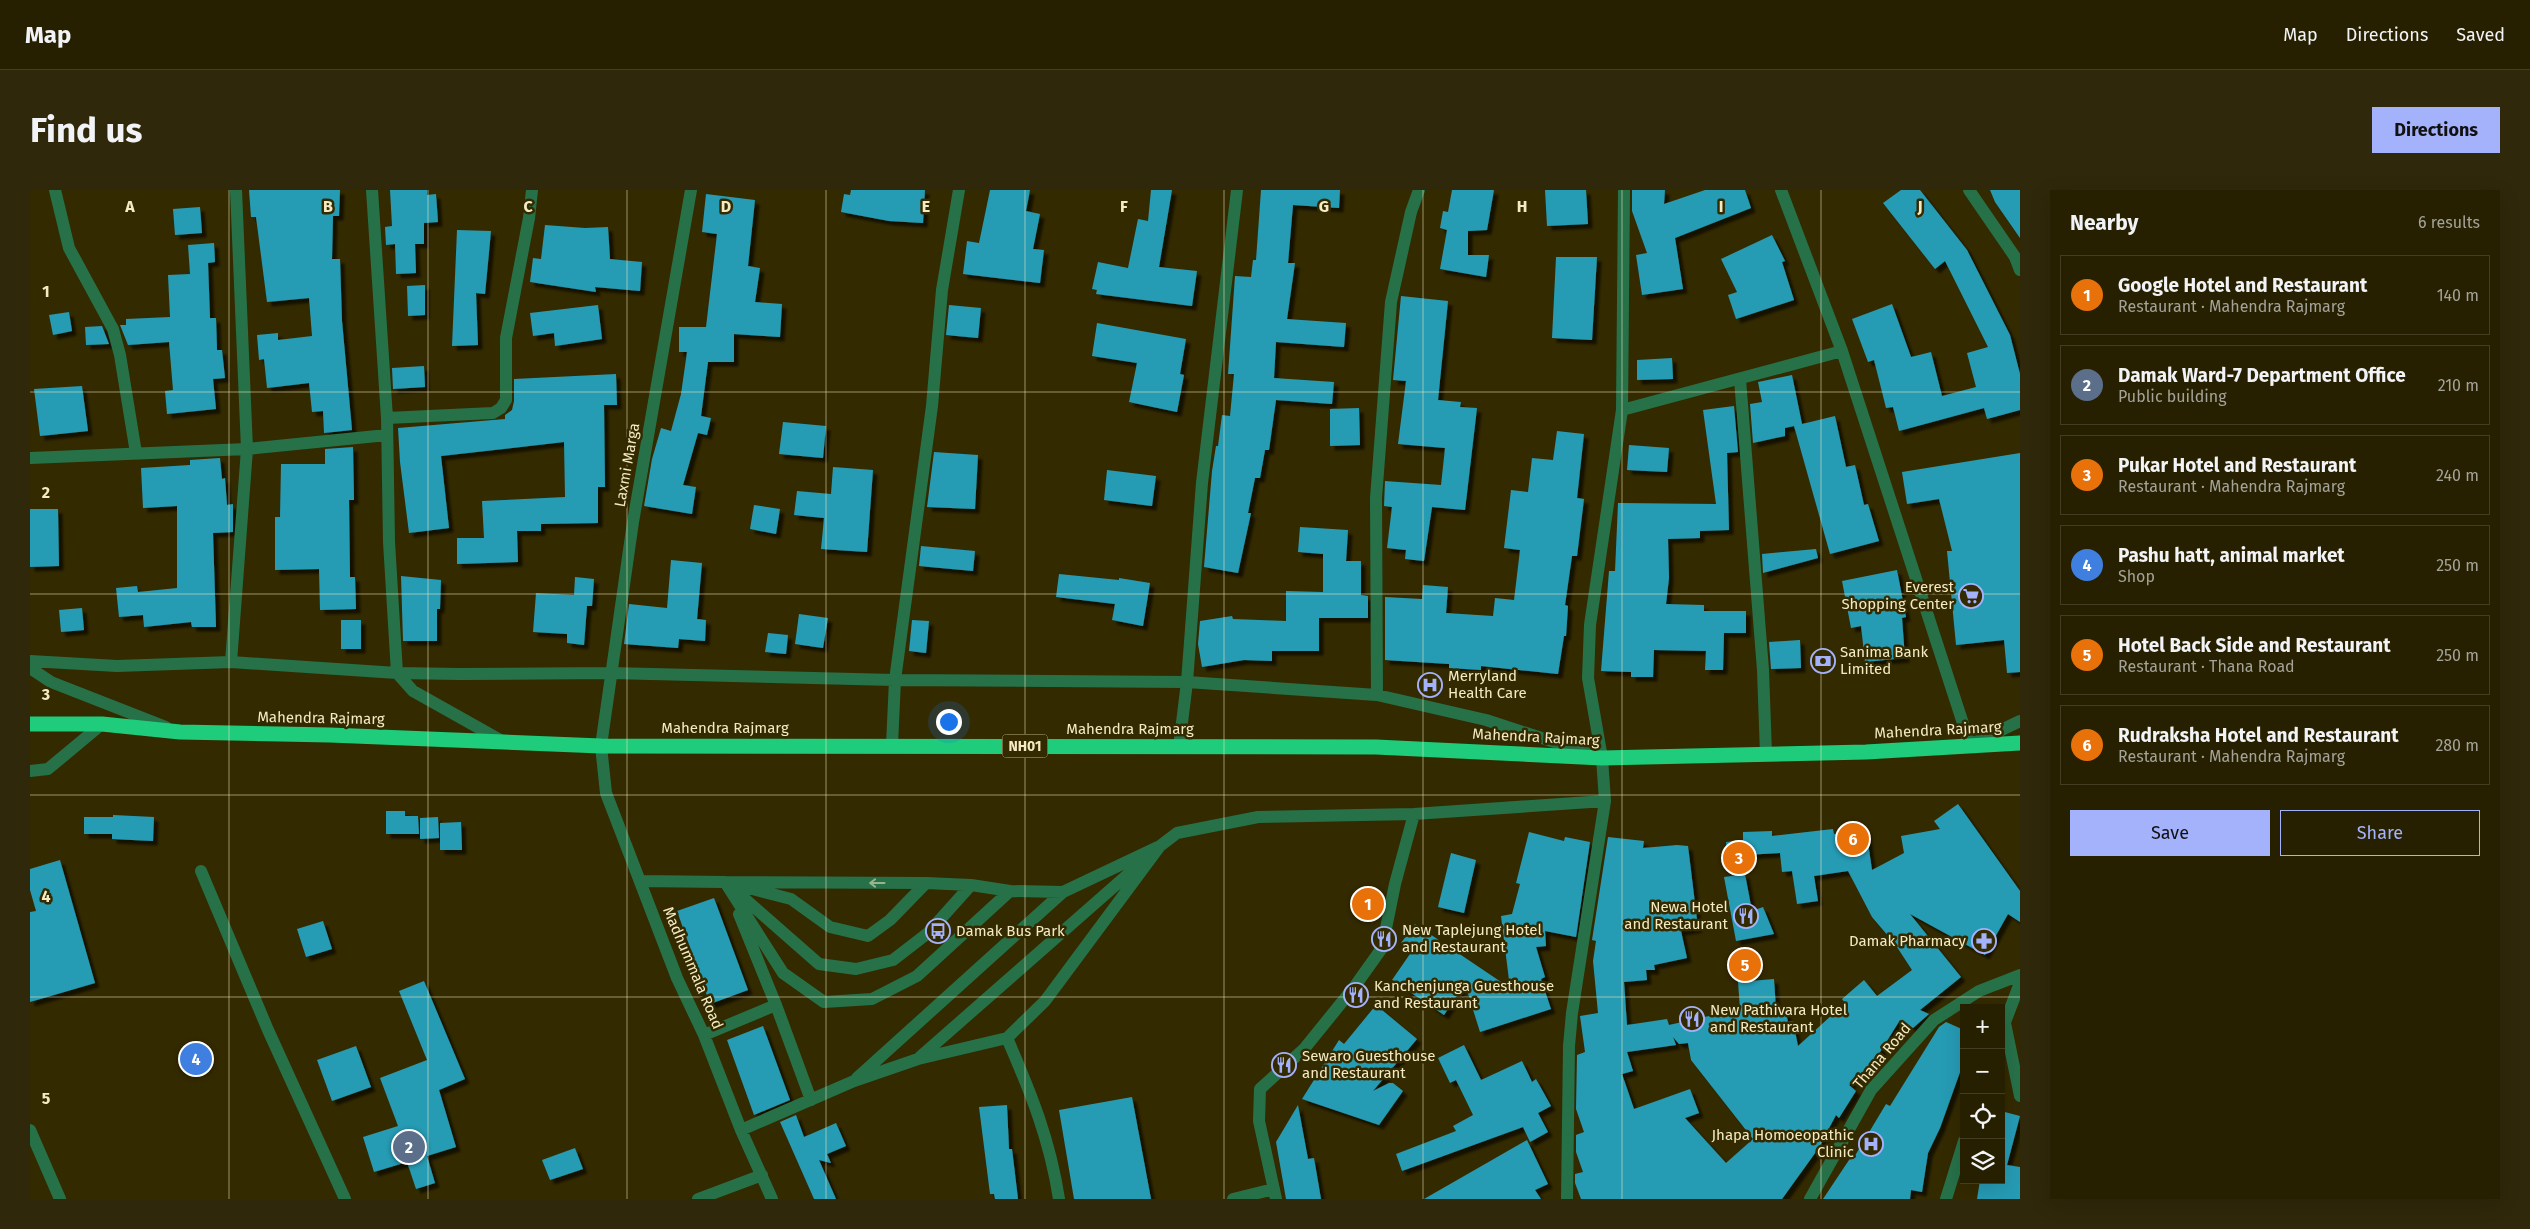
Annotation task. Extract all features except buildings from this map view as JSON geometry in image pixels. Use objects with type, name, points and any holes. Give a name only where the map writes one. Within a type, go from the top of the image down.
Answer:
[{"type":"highway","name":"Mahendra Rajmarg","points":[[30,724],[102,724],[180,732],[502,741],[601,746],[1376,747],[1602,758],[1866,752],[2020,743]]},
{"type":"street","points":[[55,190],[69,248],[114,329],[136,453]]},
{"type":"street","points":[[231,662],[247,448],[236,190]]},
{"type":"street","points":[[372,190],[387,418],[389,542],[397,673],[413,691],[502,741]]},
{"type":"street","points":[[387,418],[493,413],[501,408],[506,400],[506,338],[529,218],[532,190]]},
{"type":"street","name":"Laxmi Marga","points":[[601,746],[634,522],[691,190]]},
{"type":"street","points":[[892,745],[895,680],[932,406],[942,290],[960,190]]},
{"type":"street","points":[[1180,747],[1187,682],[1202,483],[1237,190]]},
{"type":"street","points":[[1377,695],[1376,498],[1391,302],[1411,212],[1419,190]]},
{"type":"street","points":[[1567,1199],[1569,1046],[1572,1013],[1605,800],[1602,758],[1588,678],[1590,625],[1622,410],[1624,190]]},
{"type":"street","points":[[1781,190],[1842,351],[1970,745],[2020,720]]},
{"type":"street","points":[[1969,190],[2015,258],[2020,270]]},
{"type":"street","points":[[1622,410],[1842,351]]},
{"type":"street","points":[[1740,379],[1763,670],[1766,754]]},
{"type":"street","points":[[30,458],[247,448],[387,435]]},
{"type":"street","points":[[30,661],[117,666],[231,662],[397,673],[611,673],[895,680],[1187,682],[1377,695],[1486,720],[1602,758]]},
{"type":"street","points":[[30,668],[51,682],[180,732]]},
{"type":"street","points":[[30,771],[48,769],[102,724]]},
{"type":"street","name":"Madhummala Road","points":[[601,746],[606,793],[677,978],[704,1035],[741,1130],[772,1199]]},
{"type":"street","points":[[918,1059],[1177,833],[1258,817],[1414,814],[1605,800]]},
{"type":"street","points":[[1233,1199],[1275,1194],[1259,1121],[1260,1089],[1304,1049],[1355,986],[1382,948],[1395,884],[1414,814]]},
{"type":"street","points":[[854,1081],[1063,892],[1160,846]]},
{"type":"street","points":[[741,1130],[854,1081],[918,1059],[1007,1038],[1045,1001],[1160,846]]},
{"type":"street","points":[[200,871],[268,1030],[345,1199]]},
{"type":"street","points":[[640,881],[926,883],[1010,891],[1063,892]]},
{"type":"street","points":[[725,882],[791,899],[830,927],[868,936],[890,920],[926,883]]},
{"type":"street","points":[[725,882],[819,964],[856,969],[893,960],[928,933],[971,886]]},
{"type":"street","points":[[725,882],[783,973],[824,1002],[872,999],[917,976],[1010,891]]},
{"type":"street","points":[[725,882],[776,1005],[811,1100]]},
{"type":"street","name":"Thana Road","points":[[1810,1199],[1871,1090],[1934,1020],[1979,992],[2020,975]]},
{"type":"street","points":[[2005,1023],[2020,983]]},
{"type":"street","points":[[704,1035],[776,1005]]},
{"type":"street","points":[[2005,1036],[2020,1096]]},
{"type":"street","points":[[1007,1038],[1037,1109],[1053,1160],[1059,1199]]},
{"type":"street","points":[[30,1130],[60,1199]]},
{"type":"street","points":[[1946,1199],[1960,1154]]},
{"type":"street","points":[[698,1199],[762,1175]]},
{"type":"place","name":"Everest Shopping Center","points":[[1971,596]]},
{"type":"place","name":"Sanima Bank Limited","points":[[1823,661]]},
{"type":"place","name":"Merryland Health Care","points":[[1430,685]]},
{"type":"place","name":"Rudraksha Hotel and Restaurant","points":[[1853,839]]},
{"type":"place","name":"Pukar Hotel and Restaurant","points":[[1739,858]]},
{"type":"place","name":"Google Hotel and Restaurant","points":[[1368,904]]},
{"type":"place","name":"Newa Hotel and Restaurant","points":[[1746,916]]},
{"type":"place","name":"Damak Bus Park","points":[[938,931]]},
{"type":"place","name":"New Taplejung Hotel and Restaurant","points":[[1384,939]]},
{"type":"place","name":"Damak Pharmacy","points":[[1984,941]]},
{"type":"place","name":"Hotel Back Side and Restaurant","points":[[1745,965]]},
{"type":"place","name":"Kanchenjunga Guesthouse and Restaurant","points":[[1356,995]]},
{"type":"place","name":"New Pathivara Hotel and Restaurant","points":[[1692,1019]]},
{"type":"place","name":"Pashu hatt, animal market","points":[[196,1059]]},
{"type":"place","name":"Sewaro Guesthouse and Restaurant","points":[[1284,1065]]},
{"type":"place","name":"Jhapa Homoeopathic Clinic","points":[[1871,1144]]},
{"type":"place","name":"Damak Ward-7 Department Office","points":[[409,1147]]}]
